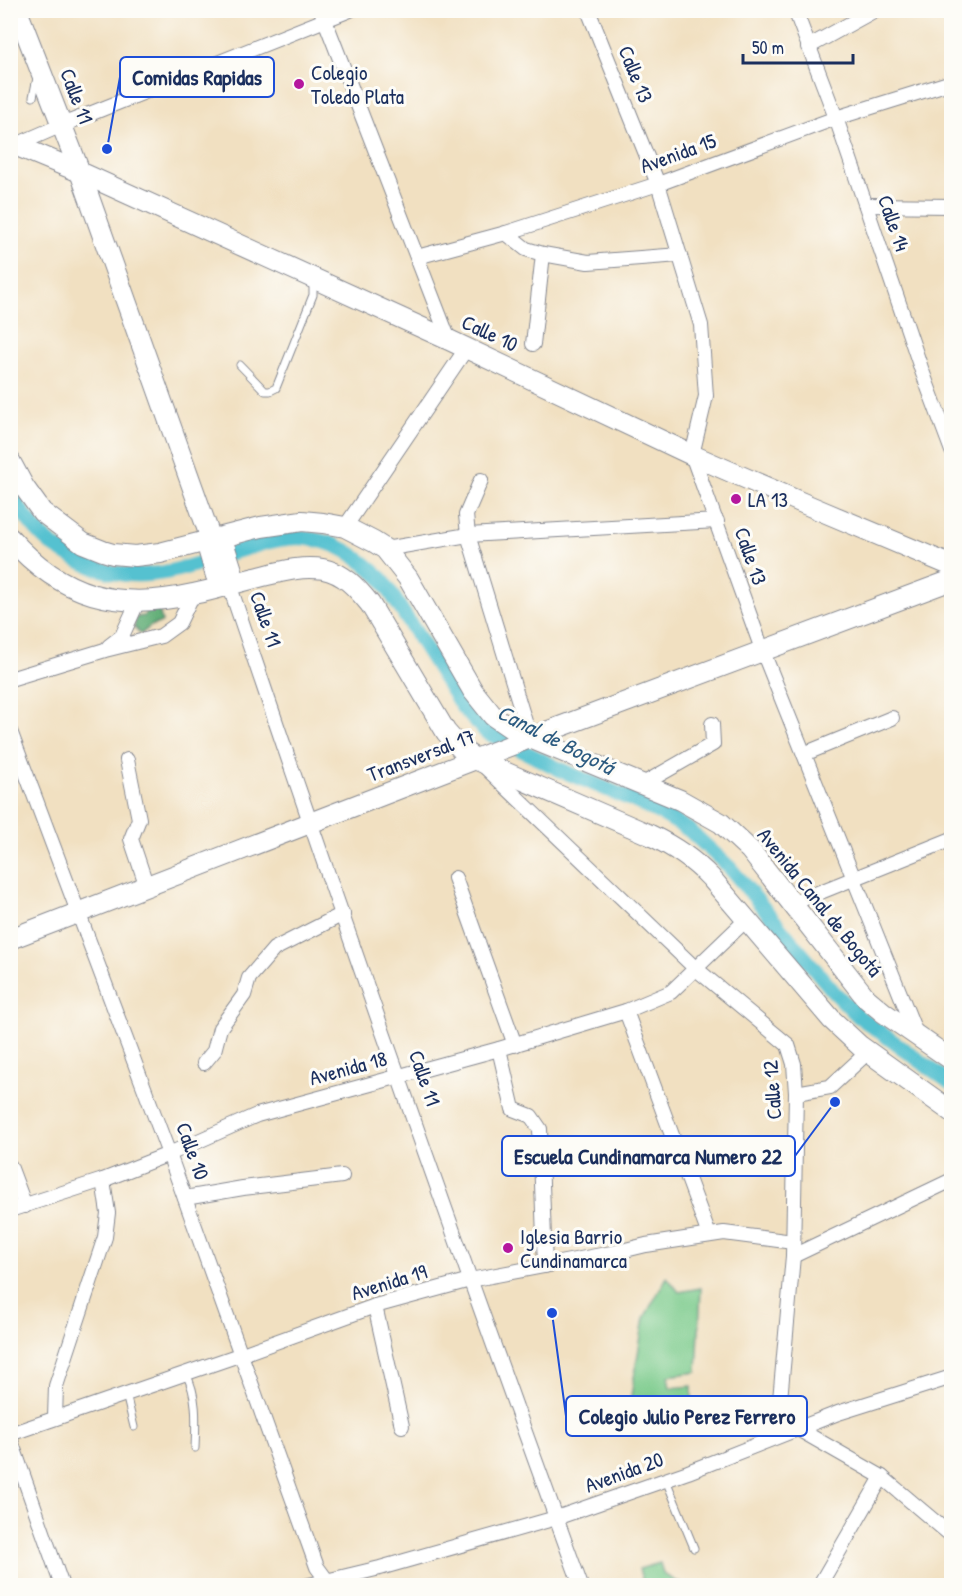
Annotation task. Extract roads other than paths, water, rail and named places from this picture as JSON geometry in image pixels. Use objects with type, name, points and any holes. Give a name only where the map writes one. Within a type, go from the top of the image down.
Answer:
[{"type":"main road","name":"Calle 11","points":[[17,10],[80,172],[226,577]]},
{"type":"main road","name":"Calle 10","points":[[13,144],[80,172],[692,454],[951,570]]},
{"type":"main road","name":"Avenida Canal de Bogotá","points":[[10,461],[24,487],[42,512],[73,537],[93,548],[125,556],[215,546],[261,527],[290,522],[313,522],[345,528],[385,549],[408,578],[480,701],[493,716],[525,741],[643,784],[697,809],[731,830],[793,903],[866,998],[951,1060]]},
{"type":"main road","points":[[10,538],[46,573],[71,587],[106,598],[155,601],[194,594],[226,577],[314,568],[330,571],[349,581],[357,587],[370,604],[446,732],[462,750],[666,843],[701,867],[832,1020],[868,1052],[951,1112]]},
{"type":"main road","name":"Transversal 17","points":[[10,939],[763,652],[951,570]]},
{"type":"street","points":[[13,144],[34,131],[62,125],[323,15],[351,10]]},
{"type":"street","name":"Calle 13","points":[[588,10],[658,184],[701,325],[705,396],[692,454],[763,652],[917,1037]]},
{"type":"street","name":"Calle 14","points":[[795,10],[836,118],[951,451]]},
{"type":"street","points":[[808,47],[875,10]]},
{"type":"street","points":[[323,15],[417,257],[457,344],[345,528]]},
{"type":"street","name":"Avenida 15","points":[[417,257],[506,233],[658,184],[836,118],[951,81]]},
{"type":"street","points":[[866,205],[951,206]]},
{"type":"street","points":[[506,233],[526,249],[588,262],[680,255]]},
{"type":"street","points":[[534,344],[543,254]]},
{"type":"street","points":[[482,480],[466,515],[468,535],[525,741]]},
{"type":"street","points":[[385,549],[468,535],[717,521]]},
{"type":"street","name":"Calle 11","points":[[226,577],[470,1280],[581,1586]]},
{"type":"street","points":[[10,679],[105,650],[161,636],[178,623],[194,594]]},
{"type":"street","points":[[105,650],[122,636],[138,601]]},
{"type":"street","points":[[804,754],[891,718]]},
{"type":"street","points":[[643,784],[713,744],[712,724]]},
{"type":"street","name":"Calle 10","points":[[10,731],[169,1154],[317,1567],[330,1583]]},
{"type":"street","name":"Calle 12","points":[[480,758],[695,968],[788,1045],[794,1064],[796,1093],[793,1249],[779,1411],[784,1421],[882,1477],[951,1536]]},
{"type":"street","points":[[127,760],[139,819],[132,839],[147,886]]},
{"type":"street","points":[[793,903],[951,839]]},
{"type":"street","points":[[455,878],[515,1045]]},
{"type":"street","points":[[204,1064],[214,1051],[220,1028],[244,995],[249,978],[274,949],[343,914]]},
{"type":"street","name":"Avenida 18","points":[[10,1210],[104,1180],[257,1115],[515,1045],[626,1011],[671,992],[746,920]]},
{"type":"street","points":[[626,1011],[709,1235]]},
{"type":"street","points":[[499,1049],[513,1109],[531,1116],[540,1129],[545,1266]]},
{"type":"street","points":[[796,1093],[830,1087],[868,1052]]},
{"type":"street","points":[[10,1166],[25,1206]]},
{"type":"street","points":[[185,1198],[243,1188],[342,1176]]},
{"type":"street","points":[[55,1418],[56,1386],[105,1237],[108,1214],[104,1180]]},
{"type":"street","points":[[793,1249],[951,1180]]},
{"type":"street","name":"Avenida 19","points":[[10,1436],[55,1418],[375,1306],[470,1280],[646,1245],[724,1233],[793,1249]]},
{"type":"street","points":[[375,1306],[402,1426]]},
{"type":"street","name":"Avenida 20","points":[[304,1586],[330,1583],[556,1518],[666,1480],[838,1413],[951,1377]]},
{"type":"street","points":[[10,1436],[62,1586]]},
{"type":"street","points":[[819,1586],[882,1477]]},
{"type":"lane","points":[[33,97],[39,66]]},
{"type":"lane","points":[[240,365],[265,391],[276,388],[313,295],[313,278]]},
{"type":"lane","points":[[186,1374],[191,1383],[196,1414],[195,1448]]},
{"type":"lane","points":[[126,1394],[134,1427]]},
{"type":"lane","points":[[666,1480],[694,1548]]},
{"type":"waterway","name":"Canal de Bogotá","points":[[10,493],[36,529],[57,548],[82,562],[105,571],[127,575],[168,572],[284,539],[315,539],[346,551],[382,579],[463,708],[486,732],[561,770],[664,815],[689,830],[730,868],[834,992],[858,1016],[952,1084]]},
{"type":"place","name":"Colegio Toledo Plata","points":[[299,84]]},
{"type":"place","name":"Comidas Rapidas","points":[[107,149]]},
{"type":"place","name":"LA 13","points":[[736,499]]},
{"type":"place","name":"Escuela Cundinamarca Numero 22","points":[[835,1102]]},
{"type":"place","name":"Iglesia Barrio Cundinamarca","points":[[508,1248]]},
{"type":"place","name":"Colegio Julio Perez Ferrero","points":[[552,1313]]}]
